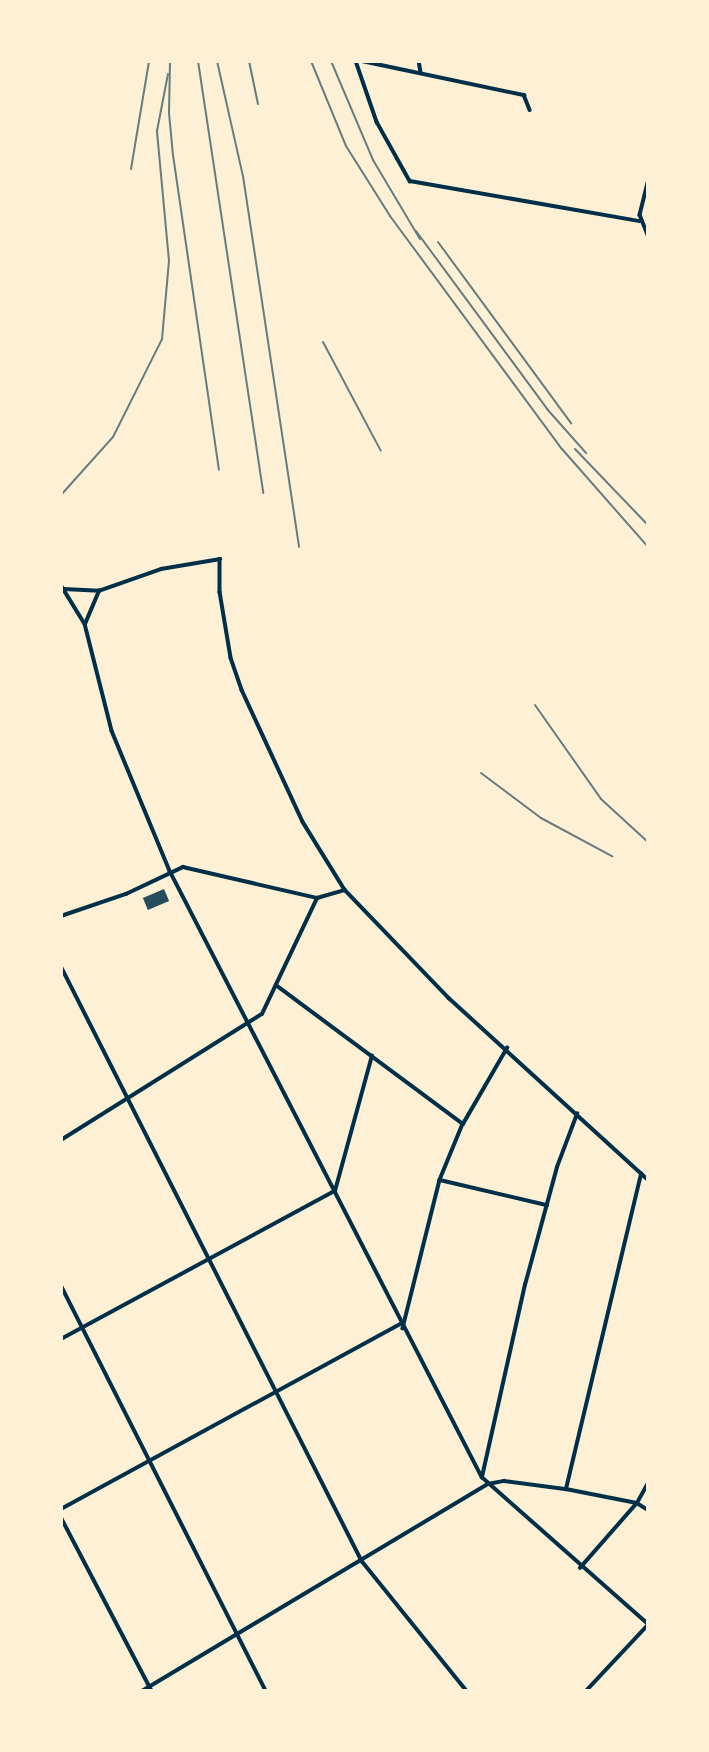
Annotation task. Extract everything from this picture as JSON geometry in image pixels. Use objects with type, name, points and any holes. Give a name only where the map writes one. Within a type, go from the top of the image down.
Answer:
[{"type":"street","points":[[356,61],[377,122],[410,181],[640,221]]},
{"type":"street","points":[[362,61],[524,95],[530,110]]},
{"type":"street","points":[[419,61],[421,72]]},
{"type":"street","points":[[647,233],[640,221],[648,183]]},
{"type":"street","points":[[62,587],[99,591],[197,559],[220,559],[220,592],[231,658],[242,690],[303,822],[345,890],[449,998],[507,1048],[648,1181]]},
{"type":"street","points":[[62,587],[85,624],[112,731],[170,871],[482,1477],[580,1568],[648,1624],[589,1690]]},
{"type":"street","points":[[85,624],[99,591]]},
{"type":"street","points":[[61,915],[126,894],[183,867],[317,898],[345,890]]},
{"type":"street","points":[[61,1140],[262,1014],[317,898]]},
{"type":"street","points":[[61,966],[362,1562],[467,1691]]},
{"type":"street","points":[[276,985],[463,1124]]},
{"type":"street","points":[[61,1509],[402,1326],[440,1180],[463,1124],[507,1048]]},
{"type":"street","points":[[61,1339],[335,1191],[372,1056]]},
{"type":"street","points":[[482,1477],[547,1205],[577,1114]]},
{"type":"street","points":[[566,1489],[640,1174]]},
{"type":"street","points":[[440,1180],[547,1205]]},
{"type":"street","points":[[61,1285],[266,1691]]},
{"type":"street","points":[[142,1691],[362,1562],[488,1484],[504,1481],[566,1489],[636,1503],[648,1510]]},
{"type":"street","points":[[580,1568],[636,1503],[648,1483]]},
{"type":"street","points":[[61,1517],[151,1688]]},
{"type":"building","points":[[164,889],[169,901],[148,910],[143,898]]},
{"type":"railway","points":[[131,169],[149,61]]},
{"type":"railway","points":[[170,61],[169,113],[173,155],[219,470]]},
{"type":"railway","points":[[198,61],[263,493]]},
{"type":"railway","points":[[217,61],[243,176],[299,547]]},
{"type":"railway","points":[[249,61],[258,104]]},
{"type":"railway","points":[[311,61],[346,146],[390,216],[562,449],[648,547]]},
{"type":"railway","points":[[331,61],[373,160],[420,239]]},
{"type":"railway","points":[[61,495],[113,437],[162,339],[169,261],[157,131],[168,74]]},
{"type":"railway","points":[[416,231],[547,409],[586,453]]},
{"type":"railway","points":[[438,242],[571,423]]},
{"type":"railway","points":[[323,342],[381,451]]},
{"type":"railway","points":[[575,449],[648,525]]},
{"type":"railway","points":[[535,705],[601,799],[648,842]]},
{"type":"railway","points":[[481,773],[541,818],[612,856]]}]
